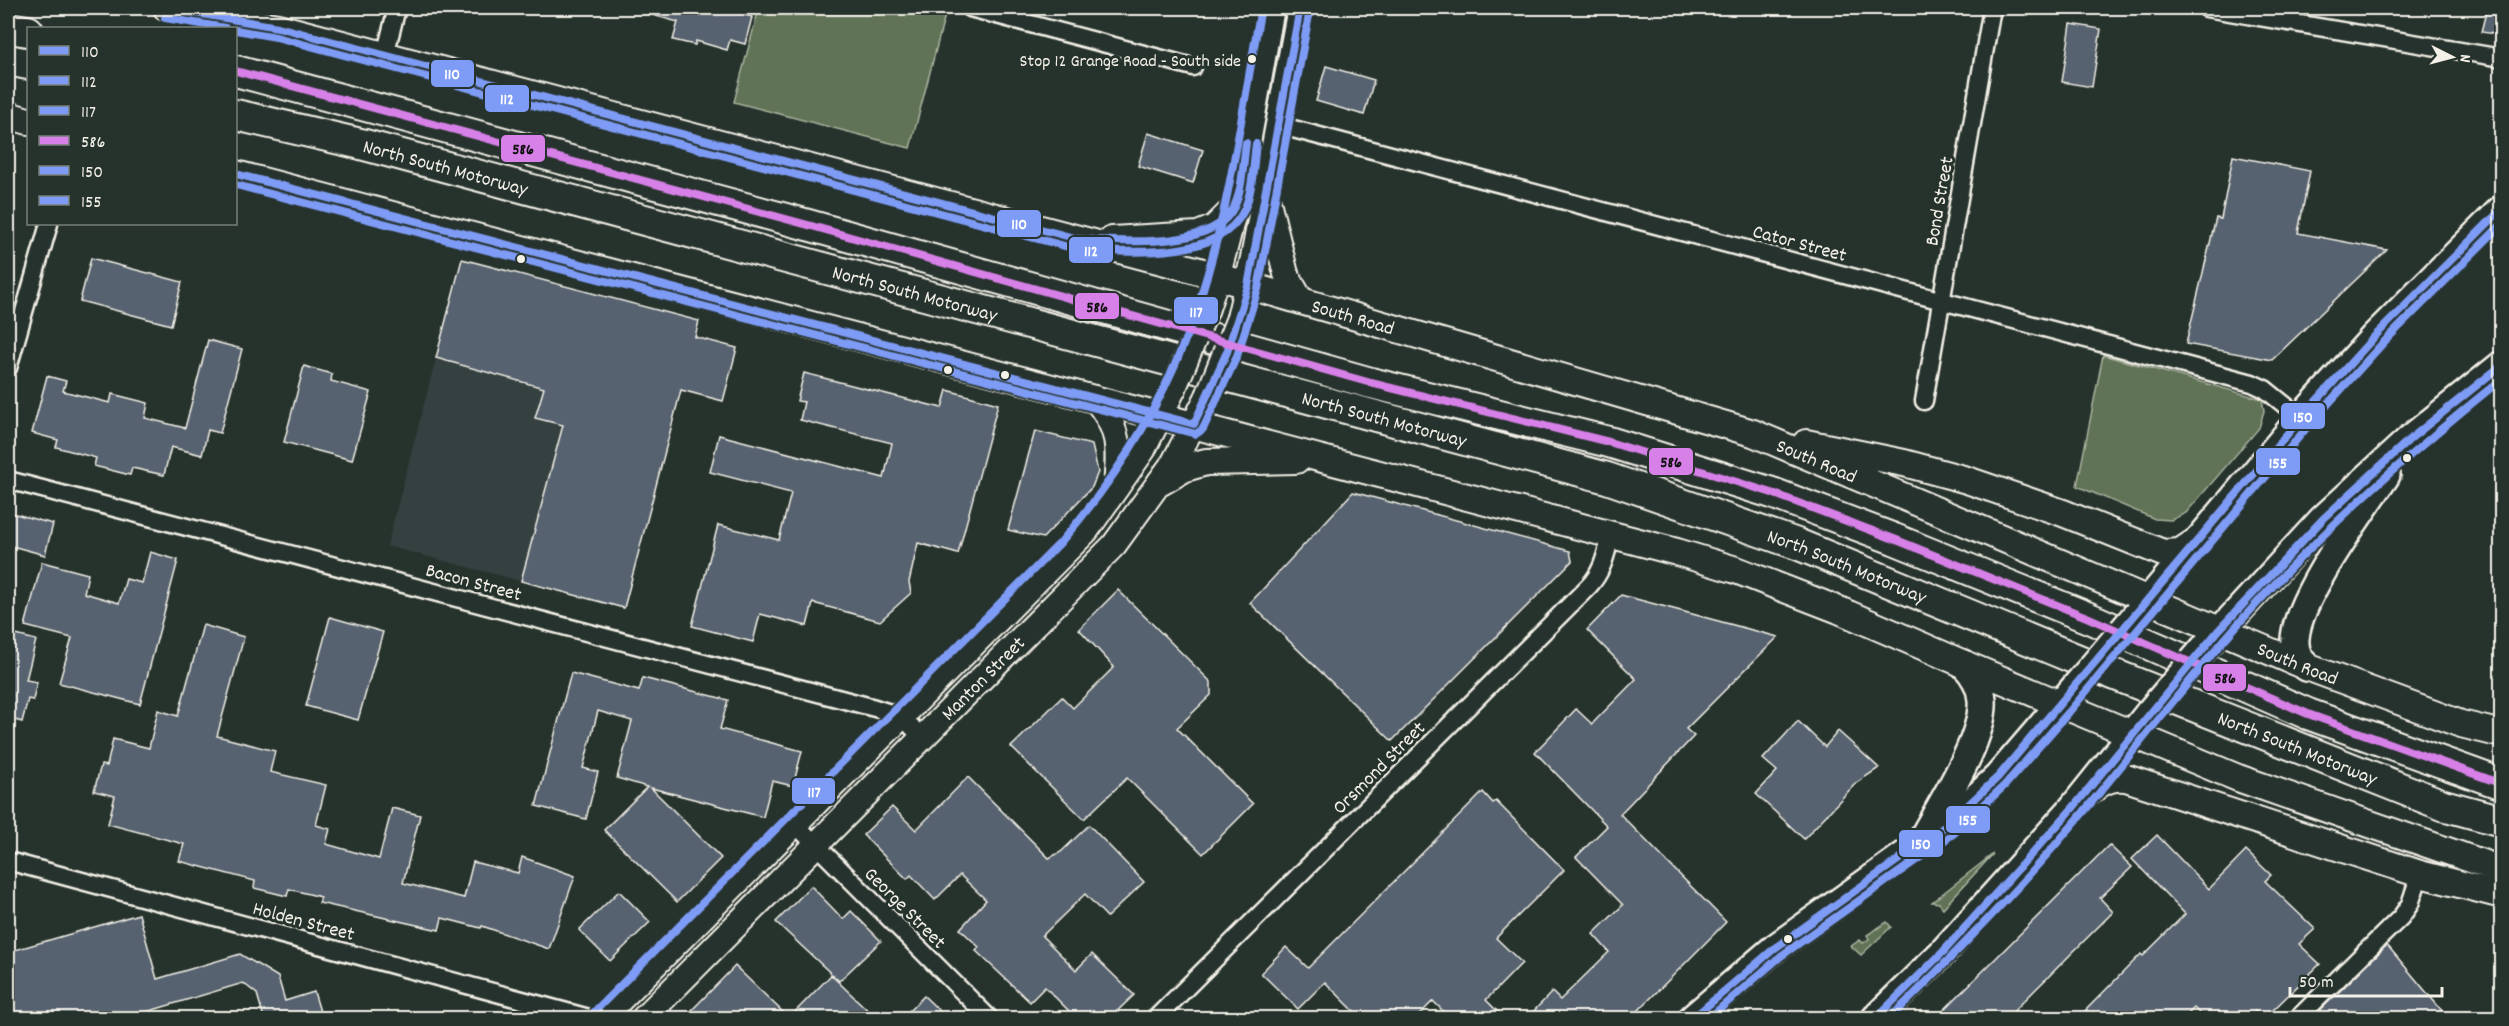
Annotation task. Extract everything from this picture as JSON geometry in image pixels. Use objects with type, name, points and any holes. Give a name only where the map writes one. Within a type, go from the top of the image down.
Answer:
[{"type":"highway","points":[[8,28],[27,31]]},
{"type":"highway","points":[[8,60],[27,64]]},
{"type":"highway","name":"North South Motorway","points":[[237,71],[807,225],[1371,383],[1609,442],[1761,490],[1894,539],[2089,618],[2308,714],[2502,784]]},
{"type":"highway","name":"North South Motorway","points":[[237,115],[361,144],[1607,478],[1797,544],[2104,671],[2443,805],[2502,821]]},
{"type":"highway","points":[[1693,1018],[1767,954],[1918,848],[1969,805],[2069,695],[2301,418],[2375,336],[2502,209]]},
{"type":"highway","points":[[1876,1018],[1943,952],[2072,809],[2212,638],[2323,519],[2410,439],[2502,365]]},
{"type":"highway","points":[[2307,667],[2299,657],[2295,642],[2304,608],[2327,565],[2410,439]]},
{"type":"highway","points":[[1918,848],[1959,770],[1981,719],[1983,702],[1980,688],[1974,675],[1964,664]]},
{"type":"main road","name":"South Road","points":[[167,8],[278,27],[1078,239],[1218,277],[1753,433],[2212,638],[2307,667],[2461,724],[2502,734]]},
{"type":"main road","name":"Manton Street","points":[[602,1018],[1068,550],[1116,490],[1143,450],[1162,416],[1218,277],[1234,208],[1272,8]]},
{"type":"main road","name":"Manton Street","points":[[644,1018],[921,737],[1103,557],[1135,519],[1161,482],[1208,396],[1239,318],[1248,286],[1300,8]]},
{"type":"main road","points":[[8,116],[27,121]]},
{"type":"main road","points":[[237,174],[1677,552],[1770,582],[1964,664],[2069,695],[2141,724],[2174,753],[2286,796],[2502,870]]},
{"type":"main road","points":[[1266,193],[1286,274],[1302,302]]},
{"type":"main road","points":[[1078,239],[1131,240],[1198,235],[1215,228],[1234,208]]},
{"type":"main road","points":[[1094,398],[1108,415],[1117,436],[1116,490]]},
{"type":"main road","points":[[1753,433],[1905,463],[1967,480],[2063,513],[2163,553],[2180,552],[2202,537]]},
{"type":"main road","points":[[1161,482],[1185,468],[1206,462],[1324,459]]},
{"type":"main road","points":[[2072,809],[2101,782],[2115,777],[2126,778],[2420,874],[2502,895]]},
{"type":"street","points":[[385,55],[397,8]]},
{"type":"street","points":[[970,8],[1193,67]]},
{"type":"street","name":"Bond Street","points":[[1923,401],[1992,8]]},
{"type":"street","points":[[2206,8],[2502,58]]},
{"type":"street","name":"Cator Street","points":[[1278,125],[2252,383],[2265,389],[2301,418]]},
{"type":"street","points":[[8,368],[49,225]]},
{"type":"street","name":"Bacon Street","points":[[8,480],[903,717]]},
{"type":"street","name":"Orsmond Street","points":[[1156,1018],[1594,581],[1604,564],[1611,535]]},
{"type":"street","points":[[903,717],[921,737]]},
{"type":"street","name":"George Street","points":[[795,824],[989,1018]]},
{"type":"street","name":"Holden Street","points":[[8,861],[590,1018]]},
{"type":"street","points":[[2298,1018],[2405,912],[2420,874]]},
{"type":"shaded area","points":[[462,259],[699,321],[624,608],[387,546]]},
{"type":"green space","points":[[759,8],[917,8],[945,15],[910,148],[734,102]]},
{"type":"green space","points":[[2103,355],[2262,399],[2264,411],[2259,428],[2186,513],[2171,520],[2155,519],[2077,486]]},
{"type":"green space","points":[[1993,854],[1943,908],[1939,903],[1932,902]]},
{"type":"green space","points":[[1887,922],[1891,927],[1861,955],[1851,946],[1860,940],[1863,943],[1869,939],[1867,935]]},
{"type":"building","points":[[646,8],[747,8],[745,15],[752,17],[745,44],[730,40],[727,50],[696,41],[695,45],[673,40],[678,22],[645,13]]},
{"type":"building","points":[[2487,8],[2502,8],[2502,35],[2481,32]]},
{"type":"building","points":[[2071,24],[2101,29],[2092,87],[2062,82]]},
{"type":"building","points":[[1326,66],[1374,80],[1364,115],[1316,101]]},
{"type":"building","points":[[1148,133],[1203,150],[1193,183],[1138,166]]},
{"type":"building","points":[[2233,156],[2310,171],[2298,233],[2387,250],[2272,360],[2186,344],[2216,218],[2221,219]]},
{"type":"building","points":[[91,258],[182,282],[171,325],[80,301]]},
{"type":"building","points":[[462,259],[699,321],[695,337],[737,348],[723,401],[681,390],[624,608],[521,581],[563,425],[535,418],[544,388],[436,358]]},
{"type":"building","points":[[208,340],[242,349],[220,433],[208,430],[202,455],[171,447],[164,475],[132,468],[130,475],[94,466],[96,458],[56,447],[58,440],[32,433],[47,376],[66,381],[63,391],[110,403],[112,394],[148,403],[145,418],[185,428]]},
{"type":"building","points":[[304,366],[332,374],[331,381],[371,392],[352,460],[284,442]]},
{"type":"building","points":[[804,373],[942,408],[947,390],[998,404],[958,554],[918,543],[909,582],[911,593],[880,621],[813,603],[807,626],[760,614],[753,642],[692,626],[718,525],[779,540],[791,493],[710,472],[719,435],[884,478],[892,443],[800,420],[804,402],[797,401]]},
{"type":"building","points":[[1035,431],[1092,445],[1098,472],[1092,487],[1043,538],[1008,530]]},
{"type":"building","points":[[1353,492],[1570,551],[1572,561],[1392,741],[1250,603]]},
{"type":"building","points":[[8,512],[53,524],[45,555],[8,545]]},
{"type":"building","points":[[150,552],[178,560],[140,704],[59,683],[72,638],[25,626],[42,562],[88,574],[84,593],[119,603],[126,579],[142,583]]},
{"type":"building","points":[[1118,590],[1211,682],[1211,695],[1177,728],[1253,804],[1203,854],[1127,778],[1084,819],[1011,747],[1062,697],[1073,708],[1114,667],[1079,629]]},
{"type":"building","points":[[1621,595],[1778,637],[1686,729],[1694,736],[1620,814],[1726,922],[1631,1018],[1527,1018],[1552,992],[1560,1000],[1609,952],[1593,934],[1623,905],[1576,857],[1607,826],[1535,752],[1576,709],[1592,724],[1636,679],[1587,630]]},
{"type":"building","points":[[330,617],[383,632],[358,720],[306,706]]},
{"type":"building","points":[[203,625],[244,637],[217,736],[275,751],[270,772],[326,785],[316,825],[330,829],[326,844],[379,859],[392,808],[420,815],[403,883],[464,898],[473,862],[518,873],[522,857],[575,876],[549,949],[482,926],[481,928],[442,918],[439,930],[319,903],[321,897],[289,889],[287,896],[254,888],[255,881],[179,861],[184,844],[108,824],[115,796],[94,791],[101,765],[107,766],[113,739],[149,748],[158,710],[178,716]]},
{"type":"building","points":[[8,633],[36,640],[26,680],[37,682],[33,700],[28,699],[22,722],[8,718]]},
{"type":"building","points":[[571,673],[639,691],[643,678],[728,700],[720,729],[802,751],[793,786],[772,781],[763,817],[651,788],[721,858],[677,902],[604,830],[647,787],[617,778],[632,721],[598,711],[583,768],[598,772],[586,819],[536,806]]},
{"type":"building","points":[[1798,721],[1825,747],[1838,731],[1879,768],[1856,783],[1804,839],[1756,794],[1777,771],[1763,759]]},
{"type":"building","points":[[968,777],[1049,858],[1061,852],[1089,825],[1144,882],[1107,917],[1085,894],[1042,936],[1076,970],[1092,954],[1134,995],[1110,1018],[1076,1018],[1045,987],[1030,1002],[976,951],[979,947],[960,929],[986,900],[960,875],[935,900],[911,875],[907,879],[863,835],[892,807],[916,830]]},
{"type":"building","points":[[1483,792],[1493,803],[1496,801],[1564,870],[1496,938],[1522,963],[1486,1000],[1504,1018],[1450,1018],[1433,1001],[1416,1018],[1361,1018],[1325,982],[1298,1009],[1261,973],[1286,947],[1308,968]]},
{"type":"building","points":[[2157,835],[2209,889],[2246,851],[2271,875],[2265,881],[2315,929],[2299,944],[2320,964],[2265,1018],[2255,1011],[2248,1018],[2204,1018],[2194,1008],[2184,1018],[2078,1018],[2141,954],[2143,956],[2185,914],[2132,859]]},
{"type":"building","points":[[2109,845],[2132,867],[2100,898],[2113,912],[2007,1018],[1936,1018]]},
{"type":"building","points":[[811,886],[843,919],[851,911],[881,941],[839,981],[776,922]]},
{"type":"building","points":[[619,891],[650,922],[610,961],[579,930]]},
{"type":"building","points":[[139,914],[157,979],[240,954],[278,977],[285,1001],[314,992],[322,1018],[264,1018],[257,994],[243,983],[126,1018],[8,1018],[8,952]]},
{"type":"building","points":[[2387,945],[2448,1018],[2312,1018]]},
{"type":"building","points":[[735,966],[789,1018],[700,1018],[692,1010]]},
{"type":"building","points":[[831,975],[876,1018],[789,1018]]},
{"type":"building","points":[[924,996],[947,1018],[902,1018]]},
{"type":"transit line","name":"110","points":[[167,8],[278,27],[1078,239],[1164,240],[1207,231],[1223,221],[1234,207],[1241,184],[1246,143]]},
{"type":"transit line","name":"117","points":[[595,1011],[1060,543],[1097,497],[1131,448],[1160,397],[1199,302],[1222,220],[1261,8]]},
{"type":"transit line","name":"110","points":[[237,174],[1194,424],[1227,352],[1248,286],[1300,8]]},
{"type":"transit line","name":"112","points":[[237,185],[1196,434],[1203,429],[1237,356],[1258,289],[1310,10]]},
{"type":"transit line","name":"112","points":[[165,18],[219,27]]},
{"type":"transit line","name":"112","points":[[237,30],[276,37],[1076,249],[1143,252],[1192,246],[1213,239],[1231,228],[1243,212],[1251,188],[1256,144]]},
{"type":"transit line","name":"586","points":[[237,71],[808,225],[1371,383],[1609,442],[1772,493],[1894,539],[2089,618],[2308,714],[2502,784]]},
{"type":"transit line","name":"150","points":[[1693,1018],[1775,948],[1947,825],[1998,777],[2301,418],[2375,336],[2502,209]]},
{"type":"transit line","name":"155","points":[[1709,1018],[1781,956],[1953,834],[2005,785],[2309,425],[2383,343],[2502,224]]},
{"type":"transit line","name":"150","points":[[1876,1018],[1943,952],[2072,809],[2218,631],[2323,519],[2410,439],[2502,365]]},
{"type":"transit line","name":"155","points":[[1890,1018],[2036,867],[2257,603],[2323,535],[2428,440],[2502,379]]},
{"type":"place","name":"Stop 12 Grange Road - South side","points":[[1252,59]]}]
